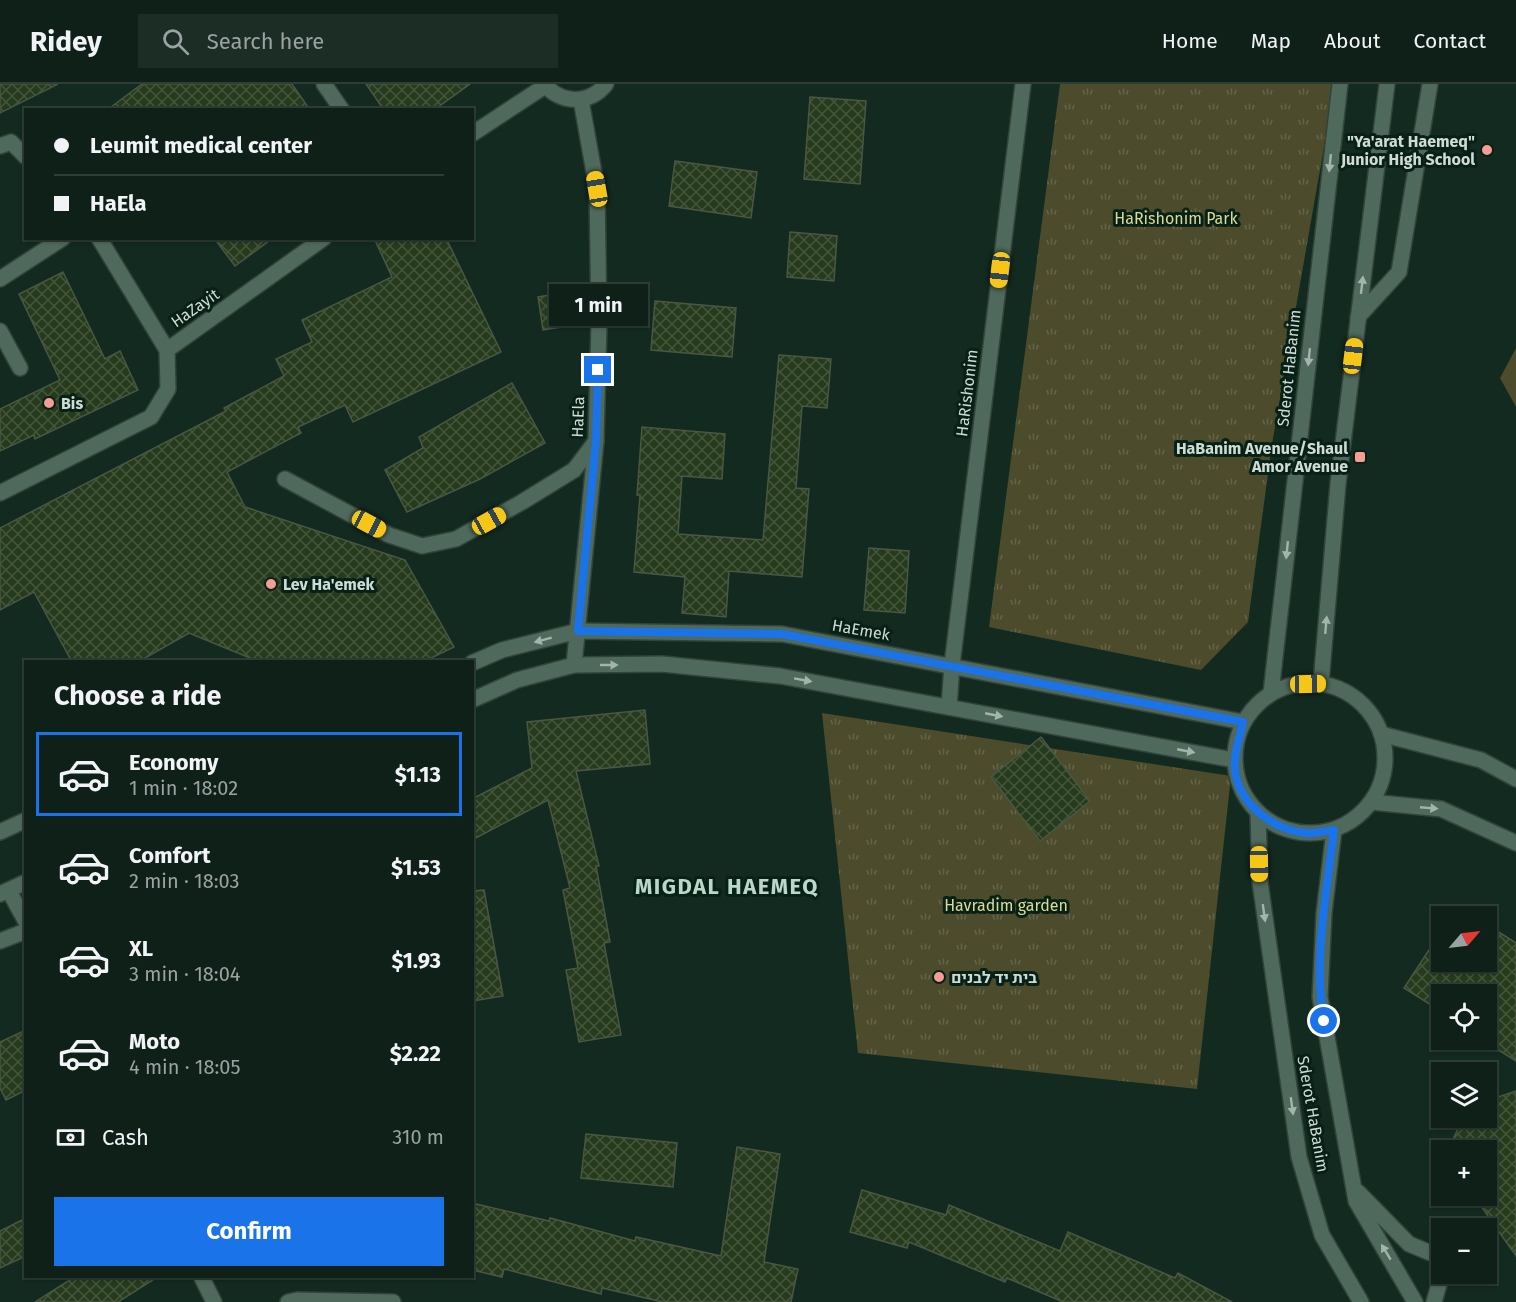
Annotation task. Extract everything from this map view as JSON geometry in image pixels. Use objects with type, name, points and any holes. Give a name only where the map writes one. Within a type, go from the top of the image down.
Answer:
[{"type":"main road","points":[[324,84],[341,108]]},
{"type":"main road","points":[[474,133],[545,85],[561,98],[581,100],[592,96],[606,84]]},
{"type":"main road","name":"HaRishonim","points":[[949,707],[952,665],[1023,84]]},
{"type":"main road","name":"Sderot HaBanim","points":[[1271,693],[1340,84]]},
{"type":"main road","points":[[1321,683],[1338,484],[1387,84]]},
{"type":"main road","points":[[1358,316],[1400,272],[1430,84]]},
{"type":"main road","name":"HaEla","points":[[574,665],[596,441],[599,323],[597,189],[581,100]]},
{"type":"main road","points":[[0,146],[11,142],[24,155]]},
{"type":"main road","points":[[0,279],[60,240]]},
{"type":"main road","points":[[100,240],[167,350]]},
{"type":"main road","name":"HaZayit","points":[[0,494],[151,417],[168,389],[167,350],[321,240]]},
{"type":"main road","points":[[0,331],[20,368]]},
{"type":"main road","points":[[285,479],[389,535],[422,546],[456,539],[522,502],[574,470],[596,441]]},
{"type":"main road","name":"HaEmek","points":[[474,662],[502,650],[578,631],[782,634],[1243,722]]},
{"type":"main road","points":[[474,699],[517,680],[574,665],[662,664],[780,676],[1234,760]]},
{"type":"main road","points":[[1321,683],[1347,693],[1368,710],[1382,735],[1385,758],[1382,781],[1371,802],[1355,819],[1334,830],[1307,834],[1281,828],[1258,813],[1245,797],[1237,779],[1234,760],[1243,722],[1255,705],[1271,693],[1295,684],[1321,683]]},
{"type":"main road","points":[[1382,735],[1481,760],[1516,779]]},
{"type":"main road","points":[[1371,802],[1441,809],[1516,843]]},
{"type":"main road","name":"Sderot HaBanim","points":[[1258,813],[1260,882],[1299,1157],[1322,1235],[1361,1302]]},
{"type":"main road","points":[[0,832],[24,821]]},
{"type":"main road","name":"Sderot HaBanim","points":[[1334,830],[1324,913],[1320,997],[1356,1201],[1415,1302]]},
{"type":"main road","points":[[24,883],[5,892],[24,919]]},
{"type":"main road","points":[[0,941],[24,932]]},
{"type":"main road","points":[[1353,1186],[1409,1244],[1431,1253]]},
{"type":"main road","points":[[202,1278],[214,1302]]},
{"type":"main road","points":[[1434,1302],[1439,1284]]},
{"type":"main road","points":[[288,1302],[297,1300],[393,1302]]},
{"type":"green space","name":"HaRishonim Park","points":[[1060,84],[1335,84],[1272,444],[1248,622],[1201,670],[989,627]]},
{"type":"green space","points":[[1516,348],[1516,407],[1500,378]]},
{"type":"green space","name":"Havradim garden","points":[[822,713],[1231,776],[1197,1089],[858,1053]]},
{"type":"building","points":[[0,84],[58,84],[0,113]]},
{"type":"building","points":[[142,84],[292,84],[309,108],[110,108]]},
{"type":"building","points":[[366,84],[470,84],[437,108],[383,108]]},
{"type":"building","points":[[810,97],[866,101],[860,184],[804,179]]},
{"type":"building","points":[[675,161],[757,172],[751,218],[669,206]]},
{"type":"building","points":[[790,232],[837,236],[834,281],[787,277]]},
{"type":"building","points":[[216,240],[270,240],[235,266]]},
{"type":"building","points":[[375,240],[447,240],[501,352],[353,422],[345,405],[298,427],[301,433],[227,472],[245,507],[405,560],[454,647],[427,660],[255,660],[189,633],[142,660],[71,660],[34,592],[0,610],[0,528],[226,411],[224,408],[284,376],[276,359],[312,342],[302,320],[392,277]]},
{"type":"building","points":[[63,272],[105,359],[120,351],[138,390],[35,439],[34,435],[0,451],[0,409],[60,380],[19,294]]},
{"type":"building","points":[[570,292],[574,325],[543,330],[538,297]]},
{"type":"building","points":[[655,301],[736,308],[732,357],[651,350]]},
{"type":"building","points":[[779,355],[831,359],[827,408],[802,406],[796,488],[809,489],[802,577],[729,571],[726,617],[682,613],[685,577],[634,572],[642,427],[725,434],[722,479],[682,476],[678,534],[763,540]]},
{"type":"building","points":[[512,383],[545,443],[480,479],[407,512],[385,470],[423,448],[419,437]]},
{"type":"building","points":[[869,548],[909,551],[905,613],[864,610]]},
{"type":"building","points":[[645,710],[650,764],[576,771],[599,866],[596,866],[610,942],[604,943],[621,1035],[579,1042],[566,970],[578,968],[563,890],[570,888],[548,800],[474,839],[474,798],[532,768],[527,722]]},
{"type":"building","points":[[1041,737],[1090,801],[1040,841],[991,777]]},
{"type":"building","points":[[484,890],[503,996],[474,1001],[474,891]]},
{"type":"building","points":[[1497,931],[1516,943],[1516,1061],[1497,1049],[1497,984],[1431,984],[1431,1005],[1404,988],[1431,947],[1431,972],[1497,972]]},
{"type":"building","points":[[24,1031],[24,1091],[6,1100],[0,1088],[0,1042]]},
{"type":"building","points":[[1516,1091],[1516,1256],[1497,1229],[1497,1218],[1489,1218],[1481,1206],[1497,1206],[1497,1140],[1453,1140],[1458,1128],[1497,1128],[1497,1097]]},
{"type":"building","points":[[586,1134],[677,1143],[673,1187],[581,1178]]},
{"type":"building","points":[[737,1147],[780,1154],[764,1262],[798,1269],[791,1302],[663,1302],[602,1288],[601,1294],[504,1269],[502,1277],[474,1270],[474,1213],[476,1204],[549,1221],[550,1218],[635,1241],[636,1237],[721,1256]]},
{"type":"building","points":[[862,1190],[946,1215],[949,1205],[1060,1251],[1068,1232],[1175,1278],[1178,1273],[1232,1302],[1063,1302],[1007,1278],[1005,1282],[909,1242],[907,1248],[850,1232]]},
{"type":"building","points":[[24,1219],[24,1257],[0,1268],[0,1231]]},
{"type":"building","points":[[73,1278],[156,1278],[118,1302],[35,1302]]},
{"type":"place","name":"\"Ya'arat Haemeq\" Junior High School","points":[[1487,150]]},
{"type":"place","name":"Bis","points":[[49,403]]},
{"type":"place","name":"HaBanim Avenue/Shaul Amor Avenue","points":[[1360,457]]},
{"type":"place","name":"Lev Ha'emek","points":[[271,584]]},
{"type":"place","name":"בית יד לבנים","points":[[939,977]]},
{"type":"district","name":"MIGDAL HAEMEQ","points":[[727,886]]},
{"type":"route","points":[[598,370],[596,441],[578,631],[782,634],[1243,722],[1234,760],[1237,779],[1245,797],[1258,813],[1281,828],[1307,834],[1334,830],[1324,913],[1320,997],[1324,1021]]}]
